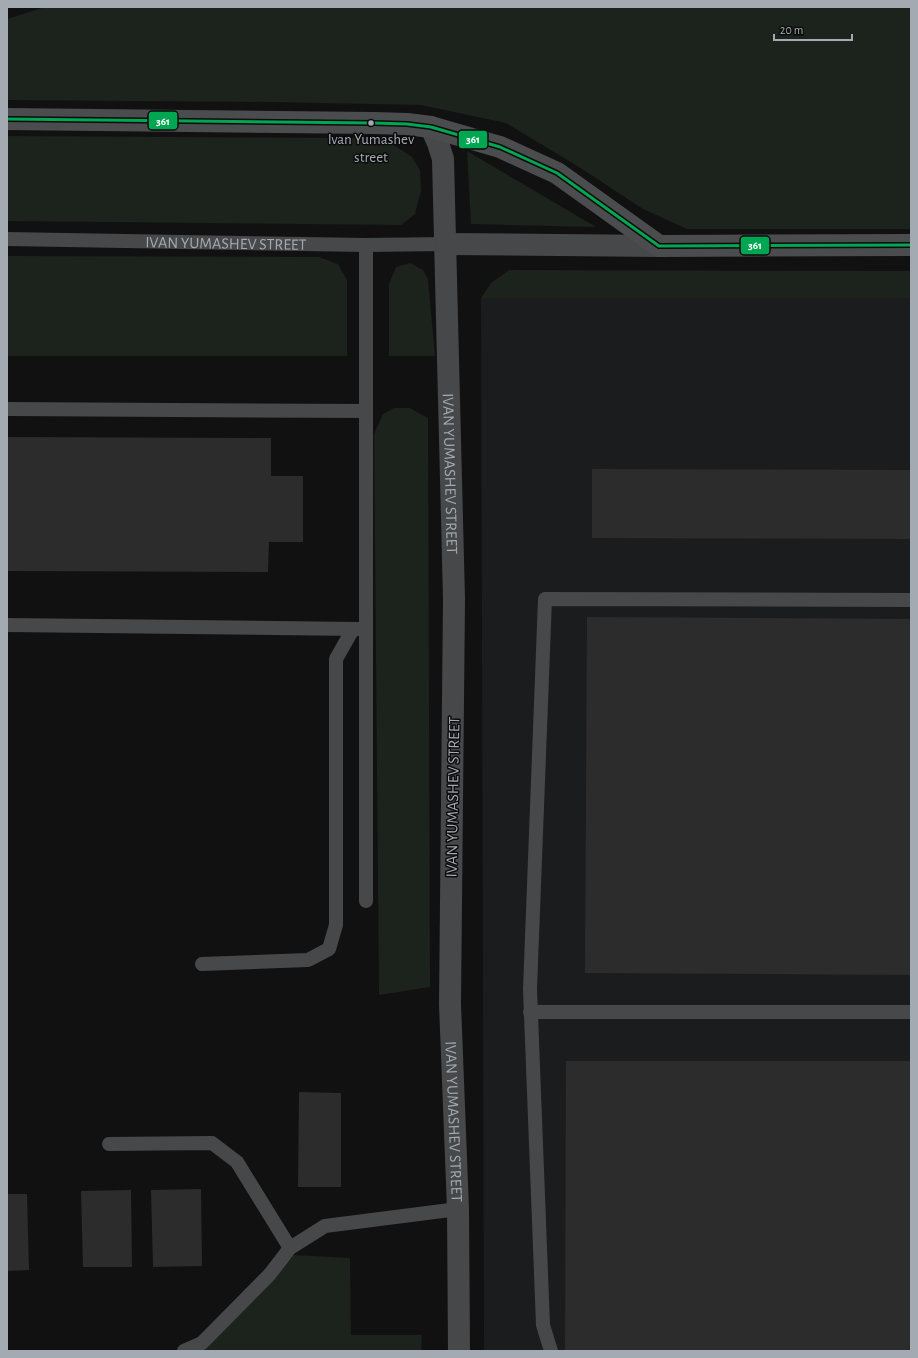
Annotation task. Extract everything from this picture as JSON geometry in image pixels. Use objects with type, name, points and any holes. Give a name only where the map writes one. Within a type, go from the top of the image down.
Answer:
[{"type":"street","points":[[7,119],[374,123],[431,127],[500,147],[557,173],[659,246]]},
{"type":"street","name":"IVAN YUMASHEV STREET","points":[[431,127],[443,159],[446,244],[454,599],[450,1011],[458,1209],[459,1351]]},
{"type":"street","name":"IVAN YUMASHEV STREET","points":[[446,244],[659,246],[911,245]]},
{"type":"lane","name":"IVAN YUMASHEV STREET","points":[[7,239],[366,245],[446,244]]},
{"type":"lane","points":[[366,245],[366,411],[359,629],[366,901]]},
{"type":"lane","points":[[7,409],[366,411]]},
{"type":"lane","points":[[551,1351],[543,1325],[530,1012],[545,599],[911,600]]},
{"type":"lane","points":[[7,625],[359,629]]},
{"type":"lane","points":[[202,964],[308,960],[329,949],[336,925],[336,659],[359,629]]},
{"type":"lane","points":[[530,1012],[911,1012]]},
{"type":"lane","points":[[109,1144],[212,1143],[237,1162],[290,1248]]},
{"type":"lane","points":[[184,1351],[202,1343],[270,1274],[290,1248],[324,1226],[458,1209]]},
{"type":"shaded area","points":[[45,7],[911,7],[911,229],[687,229],[643,209],[579,167],[506,123],[421,105],[7,100],[7,19]]},
{"type":"shaded area","points":[[7,136],[361,138],[391,143],[412,157],[420,170],[421,191],[415,214],[401,225],[7,221]]},
{"type":"shaded area","points":[[467,151],[596,227],[471,224]]},
{"type":"shaded area","points":[[7,256],[319,257],[338,264],[347,280],[347,356],[7,356]]},
{"type":"shaded area","points":[[410,263],[423,270],[428,279],[435,356],[389,356],[389,284],[396,267]]},
{"type":"shaded area","points":[[509,270],[911,271],[911,298],[481,298],[491,283]]},
{"type":"shaded area","points":[[481,298],[911,298],[911,1351],[484,1351]]},
{"type":"shaded area","points":[[394,408],[410,408],[428,418],[430,987],[379,995],[374,434],[383,414]]},
{"type":"shaded area","points":[[294,1255],[350,1258],[351,1335],[422,1335],[421,1351],[204,1351]]},
{"type":"building","points":[[7,437],[271,438],[271,476],[303,476],[303,542],[269,542],[268,572],[7,571]]},
{"type":"building","points":[[592,469],[911,470],[911,539],[592,538]]},
{"type":"building","points":[[587,617],[911,619],[911,975],[585,973]]},
{"type":"building","points":[[566,1061],[911,1061],[911,1351],[565,1350]]},
{"type":"building","points":[[299,1092],[341,1093],[341,1187],[298,1187]]},
{"type":"building","points":[[201,1189],[202,1266],[153,1267],[151,1190]]},
{"type":"building","points":[[131,1190],[132,1267],[83,1267],[81,1191]]},
{"type":"building","points":[[7,1194],[27,1194],[29,1270],[7,1271]]},
{"type":"transit line","name":"361","points":[[7,119],[374,123],[407,124],[431,127],[500,147],[557,173],[659,246],[911,245]]},
{"type":"place","name":"Ivan Yumashev street","points":[[371,123]]}]
